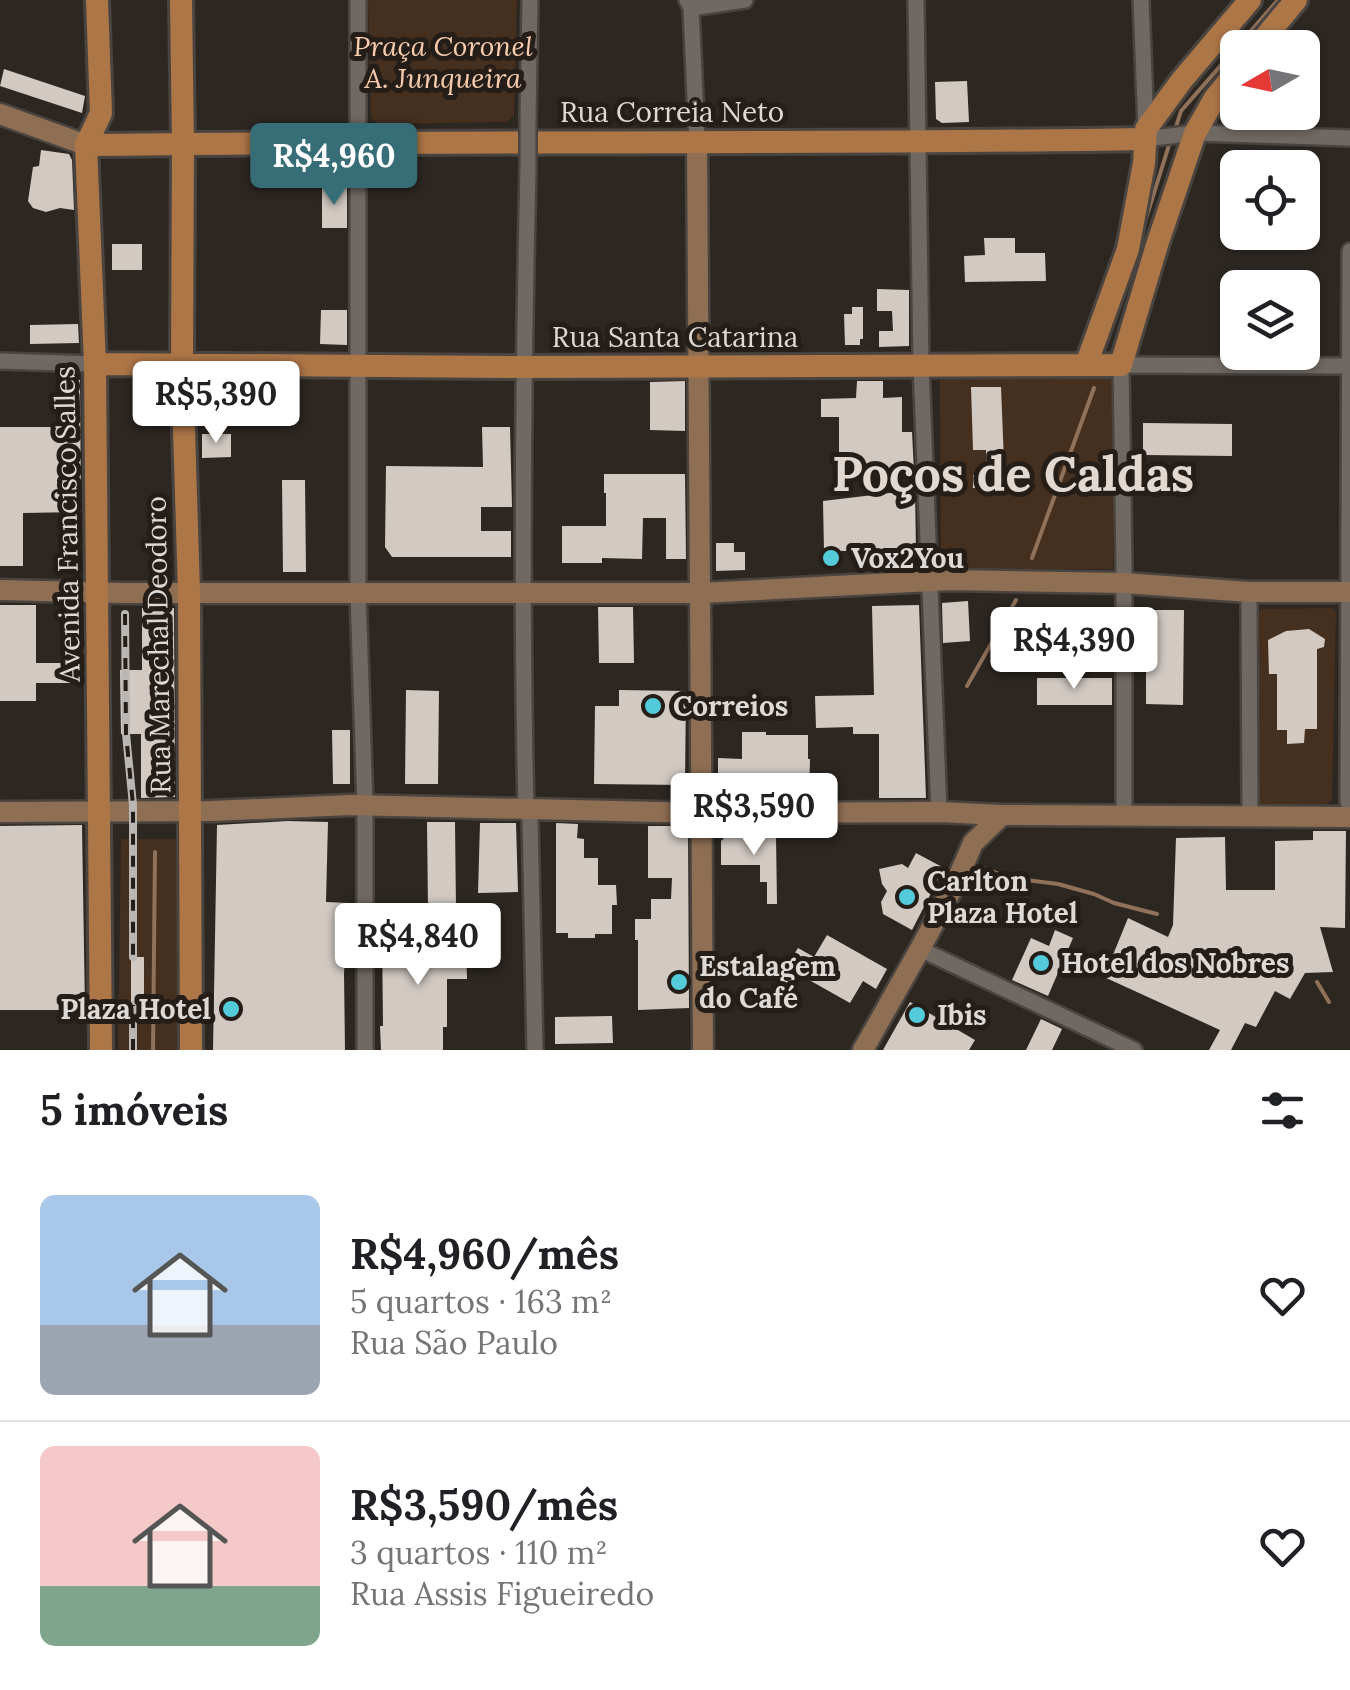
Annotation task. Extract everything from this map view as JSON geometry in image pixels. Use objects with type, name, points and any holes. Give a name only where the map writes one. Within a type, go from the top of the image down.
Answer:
[{"type":"main road","name":"Avenida Francisco Salles","points":[[96,0],[100,113],[86,145],[96,364],[101,1050]]},
{"type":"main road","name":"Rua Marechal Deodoro","points":[[181,0],[191,1050]]},
{"type":"main road","points":[[1086,365],[1128,249],[1144,163],[1145,134],[1182,80],[1250,0]]},
{"type":"main road","points":[[1271,30],[1296,0]]},
{"type":"main road","points":[[1121,365],[1191,134],[1220,92]]},
{"type":"main road","name":"Rua Correia Neto","points":[[86,145],[917,143],[1145,134]]},
{"type":"main road","name":"Rua Santa Catarina","points":[[96,364],[523,368],[1121,365]]},
{"type":"street","points":[[358,0],[358,592],[365,1050]]},
{"type":"street","points":[[530,0],[522,593],[535,1050]]},
{"type":"street","points":[[703,1050],[697,141],[689,4],[745,0]]},
{"type":"street","points":[[916,0],[920,366],[939,812],[973,842]]},
{"type":"street","points":[[1141,0],[1145,134]]},
{"type":"street","name":"Rua Correia Neto","points":[[0,114],[86,145]]},
{"type":"street","name":"Rua Correia Neto","points":[[1145,134],[1350,138]]},
{"type":"street","points":[[1350,251],[1350,804]]},
{"type":"street","name":"Rua Santa Catarina","points":[[0,361],[96,364]]},
{"type":"street","points":[[1121,365],[1124,816]]},
{"type":"street","name":"Rua Santa Catarina","points":[[1121,365],[1350,366]]},
{"type":"street","points":[[0,590],[702,593],[929,581],[1124,582],[1249,592],[1349,592]]},
{"type":"street","points":[[1249,592],[1250,816]]},
{"type":"street","points":[[0,812],[364,806],[1350,818]]},
{"type":"street","points":[[863,1050],[920,949],[973,842],[1002,815]]},
{"type":"street","points":[[920,949],[1134,1050]]},
{"type":"green space","name":"Praça Coronel A. Junqueira","points":[[368,0],[517,0],[514,115],[507,122],[378,124],[371,118]]},
{"type":"green space","points":[[1113,375],[1113,569],[941,570],[940,380]]},
{"type":"green space","points":[[1332,608],[1336,612],[1332,800],[1326,805],[1262,805],[1257,802],[1257,616],[1261,609]]},
{"type":"green space","points":[[121,839],[178,839],[180,1050],[118,1050]]},
{"type":"building","points":[[4,69],[85,96],[82,113],[0,86]]},
{"type":"building","points":[[967,81],[969,122],[942,123],[936,119],[935,82]]},
{"type":"building","points":[[41,150],[69,154],[74,210],[46,212],[33,208],[28,201],[33,167],[39,166]]},
{"type":"building","points":[[322,188],[347,188],[347,228],[322,228]]},
{"type":"building","points":[[984,238],[1015,238],[1015,253],[1045,253],[1046,281],[965,282],[964,256],[985,255]]},
{"type":"building","points":[[112,244],[142,244],[142,270],[112,270]]},
{"type":"building","points":[[877,289],[909,290],[909,346],[879,347],[879,331],[893,331],[892,311],[877,311]]},
{"type":"building","points":[[852,307],[863,307],[860,345],[845,345],[844,314],[852,314]]},
{"type":"building","points":[[321,310],[347,310],[347,345],[320,344]]},
{"type":"building","points":[[78,324],[79,343],[30,344],[30,325]]},
{"type":"building","points":[[64,380],[80,380],[81,512],[23,513],[23,566],[0,566],[0,427],[64,427]]},
{"type":"building","points":[[685,381],[685,431],[650,430],[650,382]]},
{"type":"building","points":[[857,381],[883,381],[883,398],[902,397],[902,432],[912,432],[914,472],[839,473],[839,417],[821,417],[821,399],[856,398]]},
{"type":"building","points":[[971,387],[1001,387],[1005,487],[973,488],[973,475],[987,475],[986,450],[973,450]]},
{"type":"building","points":[[1143,423],[1232,424],[1232,456],[1143,455]]},
{"type":"building","points":[[482,427],[510,427],[512,507],[481,507],[481,531],[511,531],[511,557],[392,557],[385,547],[386,466],[483,467]]},
{"type":"building","points":[[202,434],[231,434],[231,457],[202,458]]},
{"type":"building","points":[[604,474],[685,474],[686,559],[666,559],[666,518],[643,518],[642,559],[562,563],[562,526],[606,526]]},
{"type":"building","points":[[282,480],[305,480],[306,572],[283,572]]},
{"type":"building","points":[[915,490],[916,551],[824,551],[823,501]]},
{"type":"building","points":[[716,543],[734,543],[734,552],[745,552],[745,570],[716,571]]},
{"type":"building","points":[[968,601],[970,641],[943,643],[942,603]]},
{"type":"building","points":[[0,605],[36,605],[36,663],[83,663],[83,683],[36,683],[36,701],[0,701]]},
{"type":"building","points":[[919,605],[926,798],[879,798],[879,734],[853,734],[853,727],[816,728],[815,696],[874,695],[872,606]]},
{"type":"building","points":[[598,607],[633,607],[634,663],[599,663]]},
{"type":"building","points":[[142,608],[174,608],[175,797],[141,798],[141,734],[121,734],[120,670],[142,670]]},
{"type":"building","points":[[1146,610],[1184,610],[1183,705],[1146,704]]},
{"type":"building","points":[[1309,629],[1325,639],[1324,647],[1317,649],[1317,729],[1305,729],[1304,743],[1287,744],[1287,730],[1277,730],[1277,674],[1269,674],[1268,640],[1286,631]]},
{"type":"building","points":[[1037,678],[1112,678],[1112,705],[1037,705]]},
{"type":"building","points":[[406,690],[439,691],[438,784],[405,784]]},
{"type":"building","points":[[619,690],[686,691],[685,785],[594,784],[595,706],[619,706]]},
{"type":"building","points":[[332,730],[350,730],[350,784],[333,784]]},
{"type":"building","points":[[742,732],[808,735],[809,797],[725,799],[718,792],[718,758],[742,759]]},
{"type":"building","points":[[328,822],[326,902],[348,903],[345,1050],[213,1050],[217,825]]},
{"type":"building","points":[[427,822],[455,822],[456,909],[428,909]]},
{"type":"building","points":[[480,823],[516,823],[518,892],[478,893]]},
{"type":"building","points":[[556,823],[578,824],[577,838],[584,839],[584,858],[598,858],[598,885],[616,885],[612,934],[568,938],[568,933],[556,933]]},
{"type":"building","points":[[82,825],[85,1010],[0,1010],[0,826]]},
{"type":"building","points":[[648,826],[688,826],[689,1008],[638,1010],[635,919],[651,919],[651,899],[671,899],[672,878],[648,878]]},
{"type":"building","points":[[1313,831],[1346,831],[1345,928],[1320,927],[1333,972],[1305,973],[1290,999],[1275,991],[1256,1027],[1245,1023],[1231,1050],[1209,1050],[1220,1030],[1104,977],[1128,918],[1168,937],[1173,925],[1176,838],[1225,837],[1226,890],[1275,890],[1275,841],[1313,840]]},
{"type":"building","points":[[726,836],[776,836],[777,904],[767,904],[767,882],[760,882],[760,865],[721,865],[721,841]]},
{"type":"building","name":"Carlton Plaza Hotel","points":[[916,853],[944,868],[912,930],[883,914],[881,902],[887,891],[879,869],[902,864],[908,868]]},
{"type":"building","name":"Hotel dos Nobres","points":[[1055,930],[1073,938],[1048,996],[1012,980],[1031,938],[1049,946]]},
{"type":"building","points":[[382,932],[456,932],[456,945],[466,945],[467,979],[447,979],[443,1050],[381,1050]]},
{"type":"building","points":[[827,935],[887,969],[876,989],[863,981],[850,1003],[786,967],[798,948],[814,957]]},
{"type":"building","points":[[131,957],[144,957],[144,1005],[131,1005]]},
{"type":"building","name":"Ibis","points":[[910,1002],[975,1040],[969,1050],[883,1050]]},
{"type":"building","points":[[612,1016],[613,1043],[555,1044],[555,1017]]},
{"type":"building","points":[[1041,1019],[1062,1029],[1052,1050],[1026,1050]]},
{"type":"waterway","points":[[1174,133],[1181,111],[1278,0]]},
{"type":"waterway","points":[[1143,228],[1170,142]]},
{"type":"waterway","points":[[1108,339],[1113,323]]},
{"type":"waterway","points":[[1032,558],[1094,388]]},
{"type":"waterway","points":[[967,686],[1016,600]]},
{"type":"waterway","points":[[153,1050],[155,852]]},
{"type":"waterway","points":[[981,867],[1010,878],[1058,884],[1157,914]]},
{"type":"waterway","points":[[1317,982],[1329,1002]]},
{"type":"railway","points":[[125,614],[126,734],[133,805],[133,957]]},
{"type":"railway","points":[[133,1005],[133,1050]]},
{"type":"place","name":"Vox2You","points":[[831,558]]},
{"type":"place","name":"Correios","points":[[653,706]]},
{"type":"place","name":"Carlton Plaza Hotel","points":[[907,897]]},
{"type":"place","name":"Hotel dos Nobres","points":[[1041,963]]},
{"type":"place","name":"Estalagem do Café","points":[[679,982]]},
{"type":"place","name":"Plaza Hotel","points":[[231,1009]]},
{"type":"place","name":"Ibis","points":[[917,1015]]},
{"type":"district","name":"Poços de Caldas","points":[[1013,474]]}]
